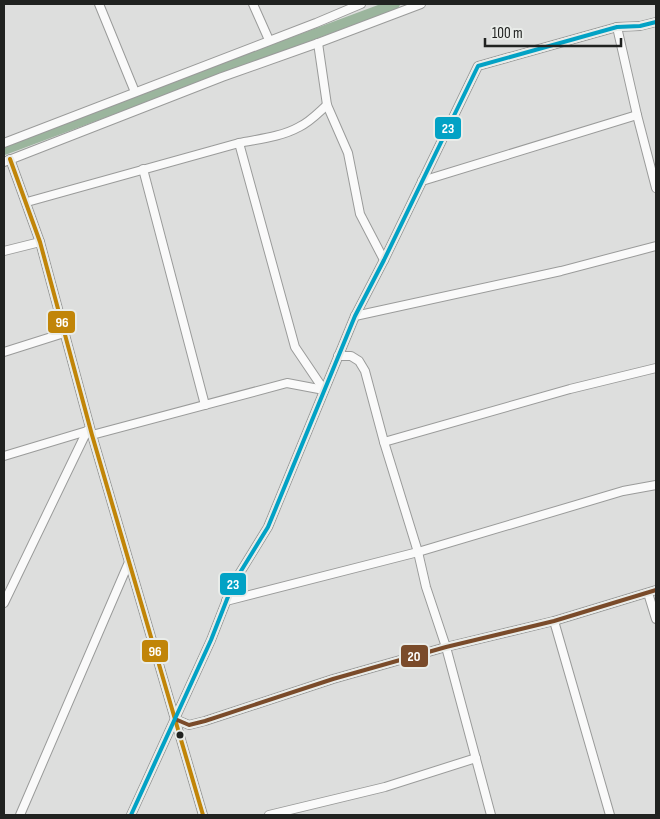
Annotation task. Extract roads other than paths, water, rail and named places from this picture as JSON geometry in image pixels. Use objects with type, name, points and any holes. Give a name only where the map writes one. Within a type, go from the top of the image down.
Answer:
[{"type":"street","points":[[99,4],[135,92]]},
{"type":"street","points":[[253,4],[269,40]]},
{"type":"street","points":[[4,143],[361,4]]},
{"type":"street","points":[[202,815],[90,433],[40,242],[27,202],[7,160],[222,77],[421,4]]},
{"type":"street","points":[[131,815],[211,640],[234,584],[268,527],[355,316],[478,66],[616,27],[640,26],[656,22]]},
{"type":"street","points":[[616,27],[656,188]]},
{"type":"street","points":[[318,43],[327,105],[348,153],[360,214],[384,260]]},
{"type":"street","points":[[27,202],[239,143],[274,136],[299,127],[327,105]]},
{"type":"street","points":[[422,181],[637,115]]},
{"type":"street","points":[[239,143],[295,346],[324,390]]},
{"type":"street","points":[[143,169],[205,405]]},
{"type":"street","points":[[4,251],[40,242]]},
{"type":"street","points":[[355,316],[561,271],[656,246]]},
{"type":"street","points":[[4,352],[64,334]]},
{"type":"street","points":[[338,356],[351,356],[359,361],[365,371],[384,442],[418,552],[426,587],[446,647],[491,815]]},
{"type":"street","points":[[384,442],[570,389],[656,368]]},
{"type":"street","points":[[4,456],[287,384],[324,390]]},
{"type":"street","points":[[4,602],[90,433]]},
{"type":"street","points":[[226,601],[418,552],[623,491],[656,485]]},
{"type":"street","points":[[20,815],[129,562]]},
{"type":"street","points":[[175,719],[189,725],[205,721],[333,678],[446,647],[554,621],[652,592],[656,618]]},
{"type":"street","points":[[554,621],[610,815]]},
{"type":"street","points":[[269,815],[385,787],[476,758]]},
{"type":"waterway","points":[[4,150],[395,4]]}]
